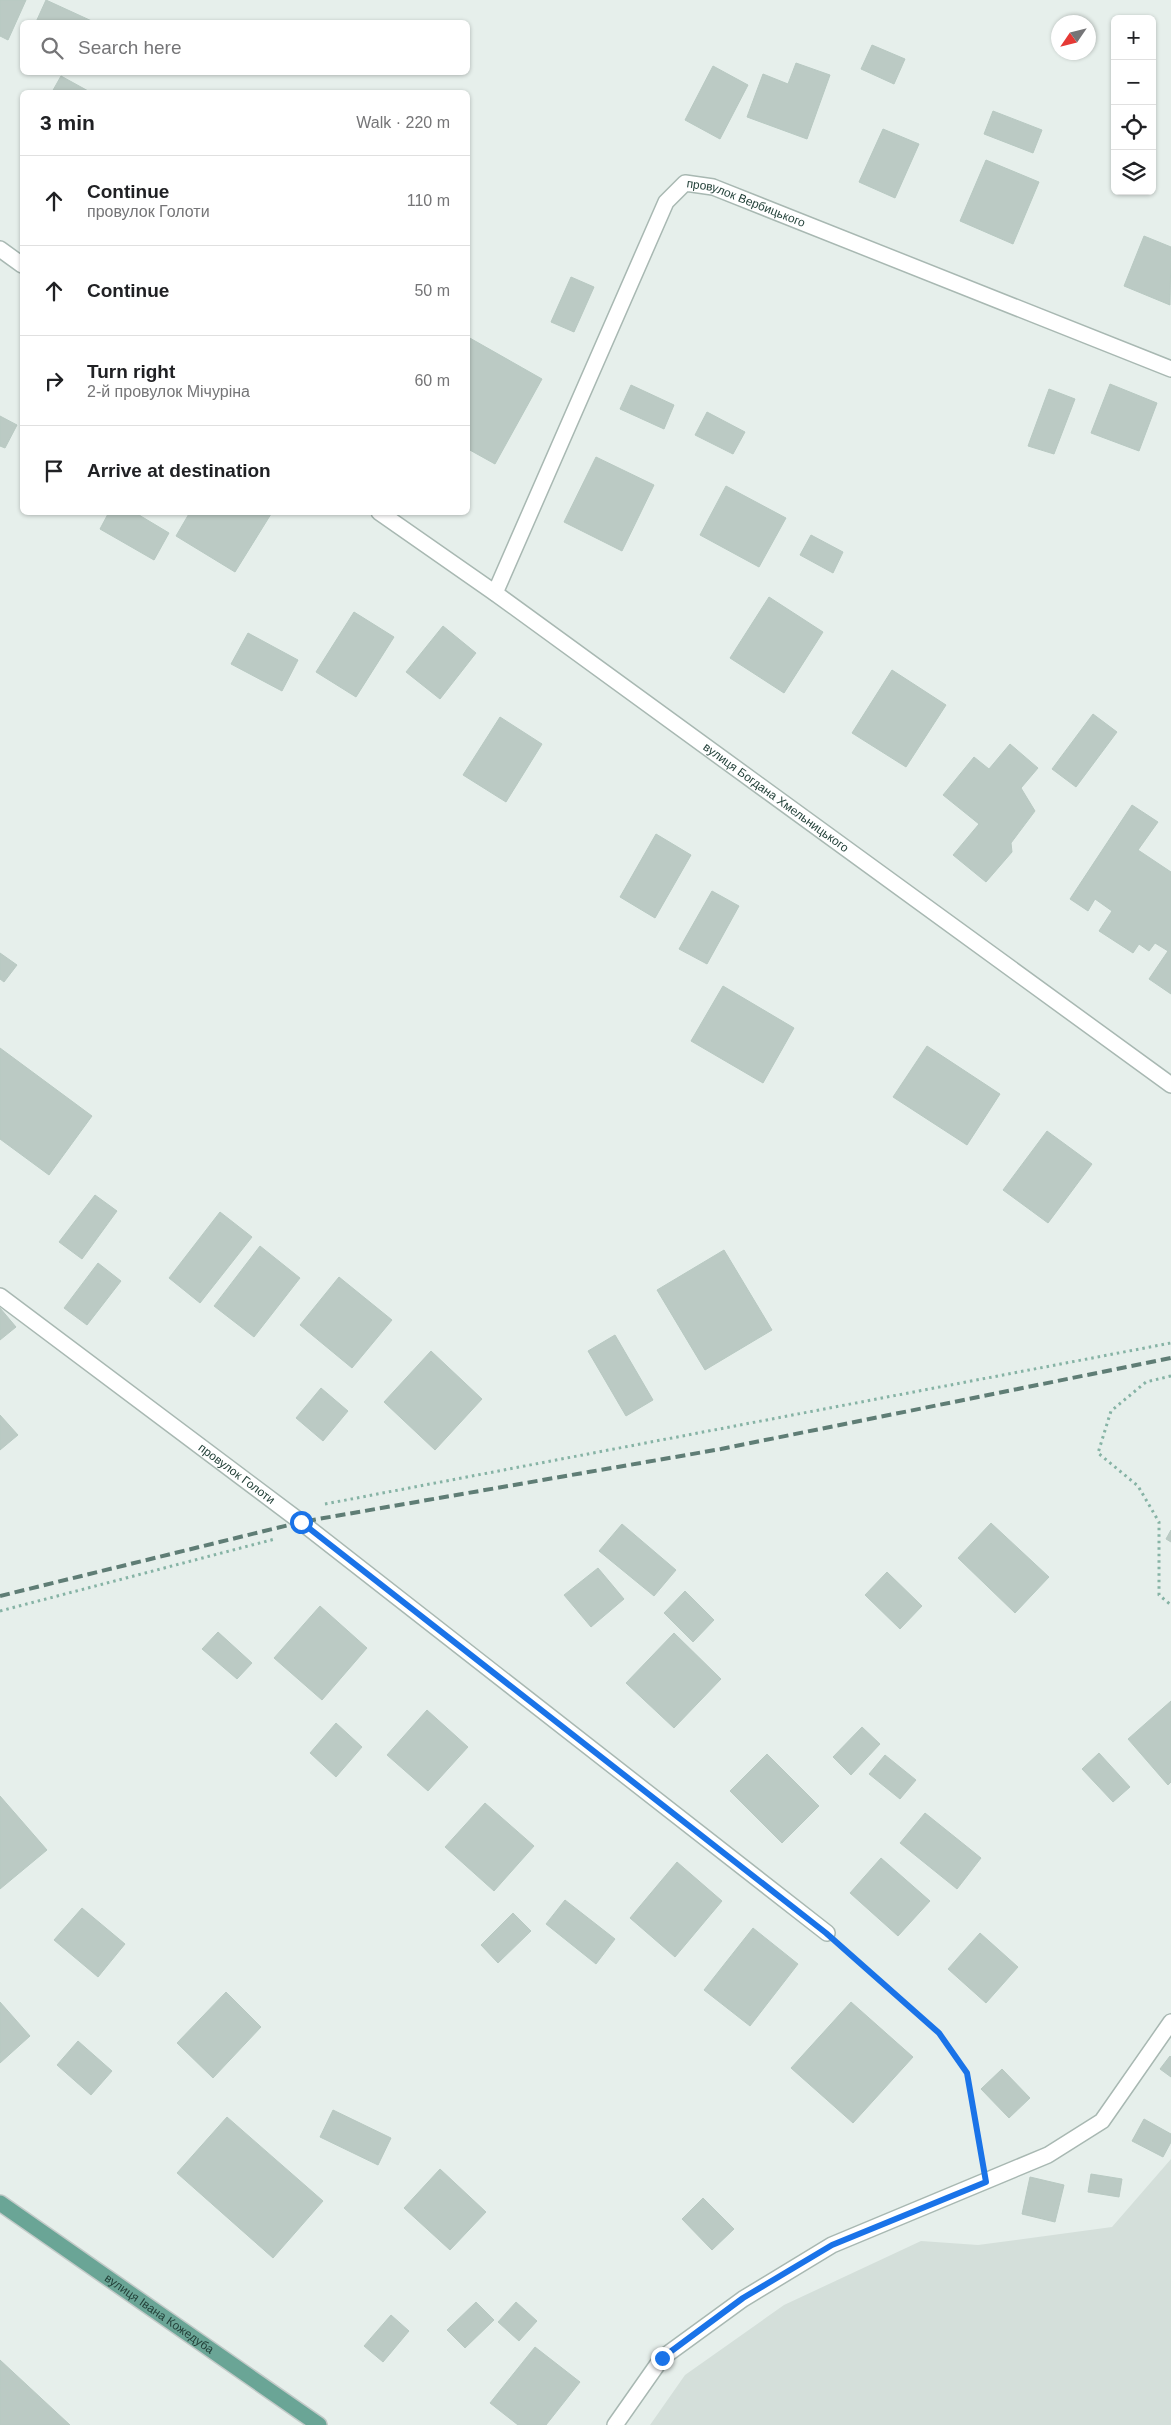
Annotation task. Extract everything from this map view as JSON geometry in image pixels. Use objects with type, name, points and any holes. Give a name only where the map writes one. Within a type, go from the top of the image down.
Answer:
[{"type":"main road","name":"вулиця Івана Кожедуба","points":[[0,2203],[319,2425]]},
{"type":"street","name":"провулок Вербицького","points":[[495,593],[666,202],[685,183],[712,187],[1171,369]]},
{"type":"street","points":[[0,249],[20,264]]},
{"type":"street","name":"вулиця Богдана Хмельницького","points":[[383,515],[495,593],[1171,1084]]},
{"type":"street","name":"провулок Голоти","points":[[0,1296],[301,1522],[826,1933]]},
{"type":"street","points":[[615,2425],[662,2358],[743,2298],[832,2245],[1048,2155],[1102,2121],[1171,2022]]},
{"type":"path","points":[[0,1611],[290,1536],[316,1506],[1171,1343]]},
{"type":"path","points":[[1171,1376],[1146,1382],[1111,1411],[1098,1453],[1138,1486],[1158,1522],[1159,1595],[1171,1605]]},
{"type":"path","points":[[826,1933],[939,2033],[967,2073],[986,2182]]},
{"type":"shaded area","points":[[1171,2159],[1171,2425],[650,2425],[685,2375],[784,2305],[921,2241],[978,2245],[1112,2227]]},
{"type":"building","points":[[0,0],[26,0],[8,40],[0,36]]},
{"type":"building","points":[[46,0],[90,20],[37,20]]},
{"type":"building","points":[[872,45],[905,59],[894,84],[861,69]]},
{"type":"building","points":[[796,63],[830,75],[807,139],[747,117],[763,74],[788,84]]},
{"type":"building","points":[[713,66],[748,85],[720,139],[685,120]]},
{"type":"building","points":[[61,76],[86,90],[53,90]]},
{"type":"building","points":[[993,111],[1042,130],[1033,153],[984,134]]},
{"type":"building","points":[[883,129],[919,144],[895,198],[859,182]]},
{"type":"building","points":[[986,160],[1039,182],[1013,244],[960,221]]},
{"type":"building","points":[[1144,236],[1171,247],[1170,305],[1124,286]]},
{"type":"building","points":[[571,277],[594,287],[574,332],[551,322]]},
{"type":"building","points":[[470,338],[542,379],[495,464],[470,450]]},
{"type":"building","points":[[1110,384],[1157,403],[1139,451],[1091,433]]},
{"type":"building","points":[[631,385],[674,405],[664,429],[620,409]]},
{"type":"building","points":[[1049,389],[1075,399],[1054,454],[1028,446]]},
{"type":"building","points":[[707,412],[745,432],[733,454],[695,435]]},
{"type":"building","points":[[0,416],[17,425],[5,448],[0,446]]},
{"type":"building","points":[[596,457],[654,485],[622,551],[564,522]]},
{"type":"building","points":[[726,486],[786,518],[759,567],[700,535]]},
{"type":"building","points":[[107,515],[139,515],[169,533],[154,560],[100,529]]},
{"type":"building","points":[[188,515],[270,515],[235,572],[176,536]]},
{"type":"building","points":[[811,535],[843,552],[833,573],[800,555]]},
{"type":"building","points":[[769,597],[823,632],[784,693],[730,658]]},
{"type":"building","points":[[354,612],[394,637],[356,697],[316,672]]},
{"type":"building","points":[[443,626],[476,653],[440,699],[406,672]]},
{"type":"building","points":[[248,633],[298,660],[282,691],[231,664]]},
{"type":"building","points":[[892,670],[946,705],[906,767],[852,733]]},
{"type":"building","points":[[1093,714],[1117,732],[1076,787],[1052,769]]},
{"type":"building","points":[[500,717],[542,744],[506,802],[463,775]]},
{"type":"building","points":[[1010,744],[1038,768],[1021,788],[1035,811],[1011,843],[1012,852],[986,882],[953,855],[979,824],[943,795],[974,757],[989,769]]},
{"type":"building","points":[[1132,805],[1158,822],[1138,850],[1171,872],[1171,994],[1149,979],[1168,951],[1155,943],[1149,951],[1139,944],[1133,953],[1099,931],[1112,911],[1095,899],[1088,911],[1070,899]]},
{"type":"building","points":[[656,834],[691,855],[655,918],[620,897]]},
{"type":"building","points":[[712,891],[739,906],[707,964],[679,949]]},
{"type":"building","points":[[0,953],[17,965],[4,982],[0,979]]},
{"type":"building","points":[[723,986],[794,1028],[763,1083],[691,1041]]},
{"type":"building","points":[[927,1046],[1000,1094],[967,1145],[893,1097]]},
{"type":"building","points":[[0,1048],[92,1116],[49,1175],[0,1139]]},
{"type":"building","points":[[1047,1131],[1092,1164],[1048,1223],[1003,1190]]},
{"type":"building","points":[[95,1195],[117,1211],[82,1259],[59,1242]]},
{"type":"building","points":[[220,1212],[252,1237],[200,1303],[169,1278]]},
{"type":"building","points":[[260,1246],[300,1278],[254,1337],[214,1306]]},
{"type":"building","points":[[724,1250],[772,1330],[705,1370],[657,1290]]},
{"type":"building","points":[[98,1263],[121,1281],[87,1325],[64,1308]]},
{"type":"building","points":[[339,1277],[392,1320],[352,1368],[300,1325]]},
{"type":"building","points":[[0,1308],[16,1327],[0,1340]]},
{"type":"building","points":[[615,1335],[653,1400],[626,1416],[588,1351]]},
{"type":"building","points":[[431,1351],[482,1399],[435,1450],[384,1402]]},
{"type":"building","points":[[321,1388],[348,1411],[323,1441],[296,1418]]},
{"type":"building","points":[[0,1415],[18,1435],[0,1450]]},
{"type":"building","points":[[991,1523],[1049,1577],[1015,1613],[958,1558]]},
{"type":"building","points":[[622,1524],[676,1570],[654,1596],[599,1551]]},
{"type":"building","points":[[1171,1530],[1171,1542],[1166,1539]]},
{"type":"building","points":[[598,1568],[624,1599],[591,1627],[564,1595]]},
{"type":"building","points":[[887,1572],[922,1606],[900,1629],[865,1595]]},
{"type":"building","points":[[685,1591],[714,1620],[693,1642],[664,1613]]},
{"type":"building","points":[[320,1606],[367,1648],[322,1700],[274,1658]]},
{"type":"building","points":[[218,1632],[252,1663],[237,1679],[202,1649]]},
{"type":"building","points":[[674,1633],[721,1679],[674,1728],[626,1683]]},
{"type":"building","points":[[1171,1701],[1171,1782],[1168,1785],[1128,1739]]},
{"type":"building","points":[[427,1710],[468,1747],[428,1791],[387,1755]]},
{"type":"building","points":[[336,1723],[362,1747],[336,1777],[310,1753]]},
{"type":"building","points":[[862,1727],[880,1744],[851,1775],[833,1757]]},
{"type":"building","points":[[1099,1753],[1130,1787],[1113,1802],[1082,1769]]},
{"type":"building","points":[[767,1754],[819,1806],[782,1843],[730,1791]]},
{"type":"building","points":[[885,1755],[916,1780],[900,1799],[869,1774]]},
{"type":"building","points":[[0,1796],[47,1850],[0,1889]]},
{"type":"building","points":[[485,1803],[534,1846],[494,1891],[445,1847]]},
{"type":"building","points":[[925,1813],[981,1858],[957,1889],[900,1843]]},
{"type":"building","points":[[881,1858],[930,1901],[898,1936],[850,1893]]},
{"type":"building","points":[[677,1862],[722,1901],[675,1957],[630,1918]]},
{"type":"building","points":[[565,1900],[615,1939],[596,1964],[546,1924]]},
{"type":"building","points":[[82,1908],[125,1944],[98,1977],[54,1940]]},
{"type":"building","points":[[513,1913],[531,1931],[498,1963],[481,1945]]},
{"type":"building","points":[[753,1928],[798,1964],[750,2026],[704,1990]]},
{"type":"building","points":[[980,1933],[1018,1967],[986,2003],[948,1969]]},
{"type":"building","points":[[226,1992],[261,2027],[213,2078],[177,2043]]},
{"type":"building","points":[[0,2002],[30,2036],[0,2063]]},
{"type":"building","points":[[851,2002],[913,2057],[853,2123],[791,2068]]},
{"type":"building","points":[[78,2041],[112,2071],[91,2095],[57,2065]]},
{"type":"building","points":[[1171,2057],[1171,2077],[1160,2069]]},
{"type":"building","points":[[1002,2069],[1030,2098],[1009,2118],[981,2089]]},
{"type":"building","points":[[333,2110],[391,2138],[378,2165],[320,2137]]},
{"type":"building","points":[[227,2117],[323,2201],[273,2258],[177,2173]]},
{"type":"building","points":[[1144,2119],[1171,2134],[1171,2142],[1163,2157],[1132,2141]]},
{"type":"building","points":[[440,2169],[486,2212],[450,2250],[404,2208]]},
{"type":"building","points":[[1091,2174],[1122,2179],[1119,2197],[1088,2192]]},
{"type":"building","points":[[1030,2177],[1064,2185],[1055,2222],[1022,2214]]},
{"type":"building","points":[[703,2198],[734,2229],[712,2250],[682,2219]]},
{"type":"building","points":[[476,2302],[494,2320],[465,2348],[447,2330]]},
{"type":"building","points":[[516,2302],[537,2321],[519,2341],[498,2322]]},
{"type":"building","points":[[391,2315],[409,2331],[383,2362],[364,2346]]},
{"type":"building","points":[[535,2347],[580,2382],[546,2425],[518,2425],[490,2403]]},
{"type":"building","points":[[0,2360],[70,2425],[0,2425]]},
{"type":"railway","points":[[0,1596],[301,1522],[721,1449],[1171,1358]]},
{"type":"route","points":[[301,1522],[826,1933],[939,2033],[967,2073],[986,2182],[832,2245],[743,2298],[662,2358]]}]
